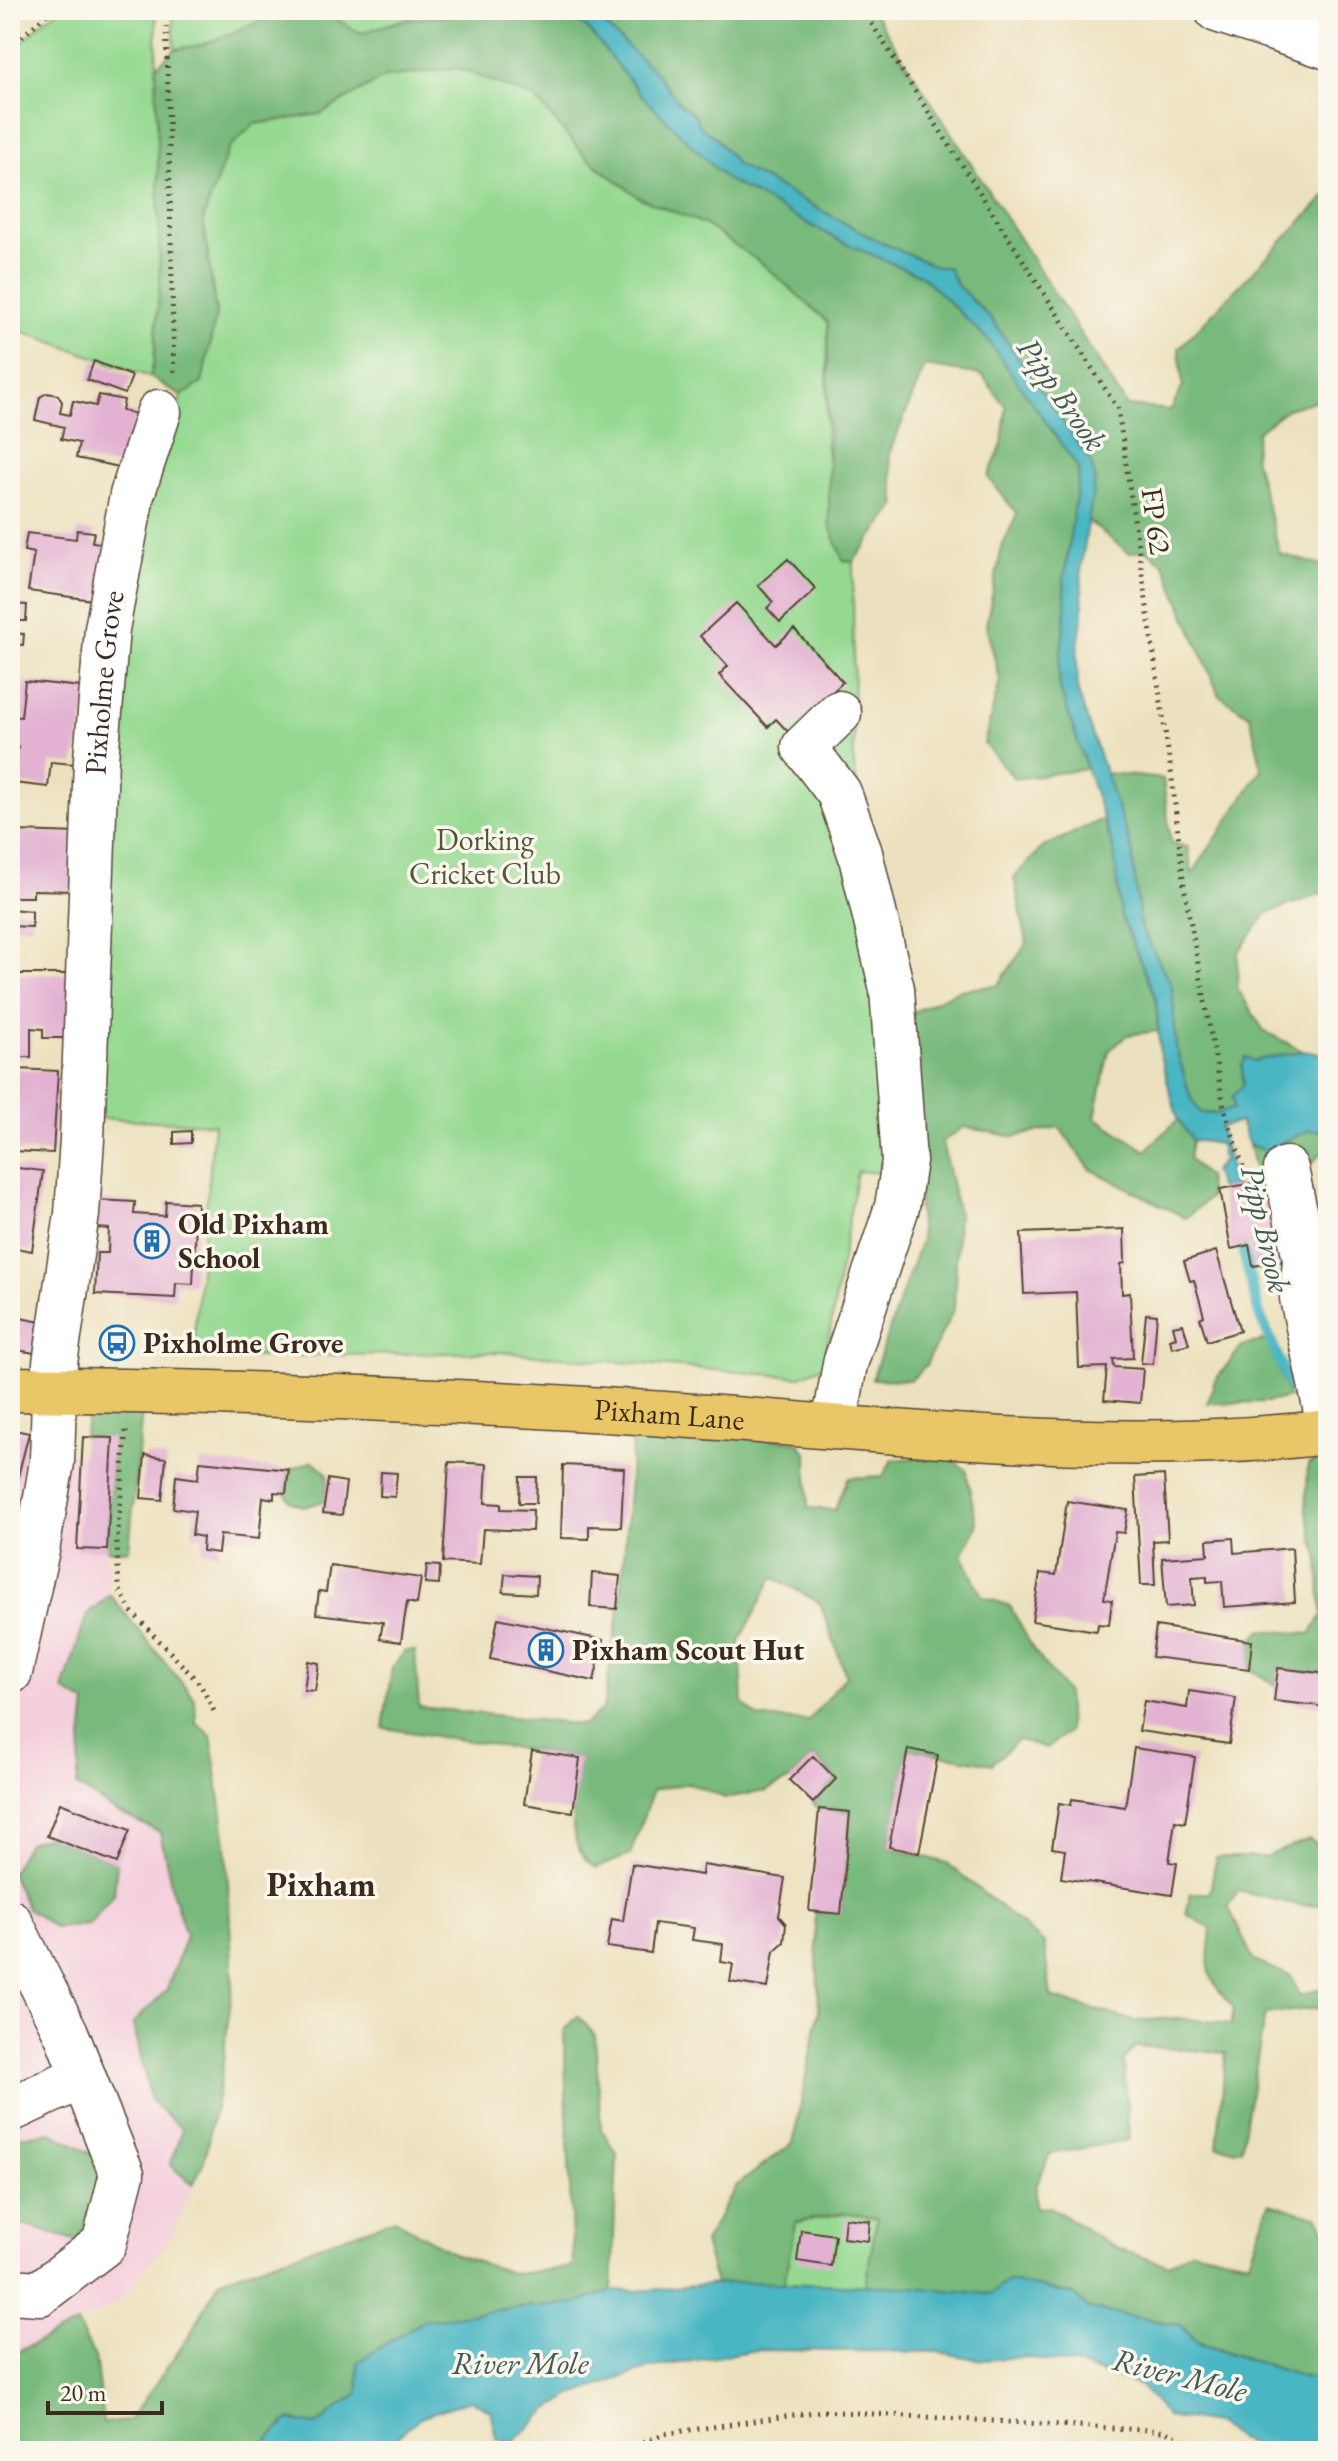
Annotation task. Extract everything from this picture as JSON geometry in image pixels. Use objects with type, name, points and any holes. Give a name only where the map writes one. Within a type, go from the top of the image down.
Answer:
[{"type":"main road","name":"Pixham Lane","points":[[10,1389],[130,1389],[477,1403],[1036,1440],[1263,1439],[1328,1432]]},
{"type":"street","points":[[1217,10],[1328,47]]},
{"type":"street","name":"Pixholme Grove","points":[[10,1672],[37,1550],[52,1462],[55,1363],[77,1214],[96,759],[107,629],[132,495],[159,412]]},
{"type":"street","points":[[834,1426],[845,1364],[897,1207],[904,1161],[892,989],[860,853],[839,793],[804,747],[839,713]]},
{"type":"street","points":[[1286,1169],[1305,1259],[1302,1298],[1328,1421]]},
{"type":"street","points":[[10,1922],[66,2033],[122,2174],[104,2244],[40,2293],[10,2291]]},
{"type":"street","points":[[10,2110],[83,2076]]},
{"type":"path","points":[[10,48],[51,10]]},
{"type":"path","points":[[159,412],[174,375],[166,10]]},
{"type":"path","name":"FP 62","points":[[863,10],[1118,409],[1172,778],[1184,886],[1230,1129]]},
{"type":"path","points":[[130,1389],[117,1543],[119,1589],[131,1611],[200,1684],[216,1715]]},
{"type":"path","points":[[621,2451],[663,2434],[822,2411],[1163,2431],[1208,2451]]},
{"type":"shaded area","points":[[10,1429],[29,1433],[25,1451],[82,1454],[83,1437],[113,1438],[107,1550],[110,1595],[195,1699],[196,1722],[211,1735],[226,1844],[233,1983],[221,2078],[204,2161],[171,2237],[120,2301],[10,2355]]},
{"type":"green space","points":[[59,10],[156,10],[160,281],[150,377],[10,327],[10,54]]},
{"type":"green space","points":[[172,10],[510,11],[403,20],[361,33],[327,14],[276,15],[202,45],[175,49]]},
{"type":"green space","points":[[510,10],[565,10],[588,29],[726,179],[840,241],[922,276],[987,339],[1077,466],[1079,475],[1064,579],[1066,611],[1059,668],[1060,688],[1087,769],[1015,779],[984,744],[1000,680],[986,625],[1002,547],[1017,514],[988,477],[1002,445],[1006,407],[982,375],[925,366],[889,454],[896,505],[853,562],[843,560],[829,523],[828,322],[764,265],[704,224],[640,198],[587,158],[535,98],[458,68],[385,77],[320,114],[254,124],[228,149],[203,219],[216,314],[202,383],[181,396],[150,377],[160,281],[156,67],[175,49],[202,45],[276,15],[327,14],[361,33],[403,20]]},
{"type":"green space","points":[[588,10],[872,10],[1127,406],[1171,410],[1183,386],[1179,348],[1328,194],[1328,397],[1287,409],[1257,432],[1254,457],[1280,554],[1328,567],[1328,891],[1267,913],[1238,953],[1237,988],[1264,1031],[1303,1051],[1242,1066],[1243,1085],[1234,1108],[1217,1114],[1201,1113],[1191,1099],[1176,1048],[1172,986],[1140,926],[1132,851],[1105,773],[1163,779],[1171,843],[1188,847],[1192,874],[1262,769],[1250,716],[1219,695],[1164,564],[1146,550],[1129,553],[1088,521],[1095,478],[1090,461],[992,320],[956,284],[948,268],[937,267],[878,241],[737,165],[714,136],[701,128],[694,114],[682,106],[654,71]]},
{"type":"green space","name":"Dorking Cricket Club","points":[[459,68],[535,98],[587,158],[640,198],[704,224],[764,265],[828,322],[826,443],[843,560],[853,562],[854,768],[880,895],[915,1176],[857,1171],[824,1366],[798,1377],[499,1352],[192,1358],[214,1124],[97,1118],[102,879],[138,512],[170,442],[181,396],[202,383],[216,314],[203,219],[228,149],[254,124],[320,114],[385,77]]},
{"type":"green space","points":[[1103,819],[1114,851],[1121,916],[1156,998],[1158,1031],[1128,1035],[1109,1051],[1095,1117],[1146,1151],[1178,1119],[1192,1140],[1189,1159],[1207,1177],[1210,1197],[1186,1218],[1090,1169],[1059,1127],[1014,1137],[964,1127],[942,1142],[958,1214],[954,1309],[926,1365],[911,1380],[872,1379],[921,1240],[905,1016],[959,990],[998,985],[1027,943],[1014,877],[1043,847]]},
{"type":"green space","points":[[1309,1130],[1328,1131],[1328,1150],[1322,1152],[1307,1169],[1256,1173],[1249,1146],[1265,1150]]},
{"type":"green space","points":[[1266,1340],[1289,1397],[1268,1402],[1208,1403],[1214,1382],[1242,1346]]},
{"type":"green space","points":[[102,1411],[142,1412],[129,1550],[107,1550],[113,1439],[83,1437],[88,1418]]},
{"type":"green space","points":[[668,1429],[798,1442],[807,1453],[808,1508],[835,1510],[848,1478],[883,1476],[892,1460],[944,1455],[966,1470],[977,1526],[962,1555],[982,1596],[1010,1606],[1033,1649],[1067,1693],[1069,1731],[1047,1748],[1018,1740],[992,1764],[908,1749],[889,1847],[947,1863],[1044,1943],[1051,1997],[1135,2021],[1177,2018],[1231,2024],[1234,2008],[1217,1988],[1210,1972],[1211,1928],[1186,1914],[1191,1893],[1210,1893],[1216,1857],[1265,1857],[1309,1839],[1328,1852],[1328,1904],[1302,1906],[1238,1891],[1228,1906],[1254,1961],[1291,1976],[1300,1996],[1328,1986],[1328,2007],[1265,2014],[1241,2149],[1217,2147],[1226,2053],[1136,2046],[1124,2061],[1129,2140],[1050,2154],[1036,2186],[1036,2208],[1050,2207],[1118,2249],[1168,2265],[1191,2250],[1249,2261],[1269,2203],[1317,2216],[1328,2235],[1328,2380],[1303,2377],[1200,2343],[1180,2325],[1089,2309],[1074,2295],[1008,2281],[991,2294],[865,2286],[877,2218],[843,2213],[795,2222],[784,2283],[716,2284],[704,2243],[736,2186],[793,2143],[819,2010],[815,1912],[841,1913],[850,1812],[819,1809],[813,1803],[836,1778],[813,1756],[789,1780],[766,1791],[725,1798],[689,1783],[653,1790],[630,1855],[596,1868],[585,1858],[574,1833],[573,1803],[580,1758],[383,1728],[392,1668],[405,1651],[415,1651],[419,1707],[584,1725],[603,1709],[621,1599],[633,1436]],"holes":[[[773,1577],[820,1603],[846,1676],[808,1721],[759,1718],[743,1704],[740,1641]]]},
{"type":"green space","points":[[1328,1455],[1328,1674],[1278,1668],[1276,1685],[1249,1669],[1252,1641],[1261,1630],[1310,1634],[1322,1616],[1319,1561],[1306,1509],[1308,1464]]},
{"type":"green space","points":[[313,1461],[328,1474],[325,1501],[304,1507],[290,1501],[286,1493],[289,1470]]},
{"type":"green space","points":[[110,1595],[195,1699],[196,1722],[211,1735],[226,1844],[233,1983],[221,2078],[204,2161],[193,2185],[170,2165],[182,2129],[151,2101],[133,2023],[167,1990],[186,1935],[173,1894],[160,1832],[117,1812],[77,1786],[86,1703],[63,1690],[87,1614]]},
{"type":"green space","points":[[47,1836],[117,1863],[114,1894],[89,1924],[55,1928],[27,1908],[11,1873],[28,1843]]},
{"type":"green space","points":[[578,2016],[595,2035],[601,2129],[617,2153],[612,2290],[578,2303],[512,2308],[421,2321],[359,2362],[360,2392],[316,2425],[288,2420],[257,2451],[10,2451],[10,2355],[77,2324],[95,2357],[103,2423],[129,2421],[188,2338],[220,2280],[395,2219],[456,2255],[515,2274],[573,2267],[564,2031]]},
{"type":"green space","points":[[51,2132],[92,2154],[102,2186],[78,2241],[10,2221],[10,2138]]},
{"type":"green space","points":[[843,2213],[878,2218],[865,2286],[784,2283],[795,2223]]},
{"type":"water","points":[[565,10],[588,10],[654,71],[682,106],[694,114],[701,128],[714,136],[737,165],[878,241],[937,267],[948,267],[956,284],[992,320],[1090,461],[1095,478],[1081,567],[1083,611],[1077,655],[1078,693],[1132,851],[1140,926],[1172,986],[1176,1048],[1191,1099],[1201,1113],[1217,1114],[1234,1108],[1232,1097],[1243,1085],[1242,1066],[1246,1057],[1254,1061],[1303,1051],[1328,1055],[1328,1131],[1309,1130],[1265,1150],[1249,1145],[1240,1122],[1220,1127],[1235,1186],[1220,1189],[1213,1171],[1223,1161],[1220,1144],[1192,1140],[1178,1119],[1160,1055],[1156,998],[1121,916],[1114,851],[1060,688],[1059,668],[1066,611],[1064,579],[1079,475],[1077,466],[987,339],[922,276],[840,241],[726,179],[642,96],[588,29]]},
{"type":"water","name":"River Mole","points":[[1008,2281],[1074,2295],[1089,2309],[1180,2325],[1200,2344],[1303,2377],[1328,2380],[1328,2451],[1273,2451],[1238,2439],[1216,2423],[1166,2416],[1141,2386],[1080,2366],[1026,2357],[981,2360],[939,2352],[757,2350],[649,2368],[573,2395],[548,2410],[511,2444],[496,2438],[490,2410],[471,2400],[420,2417],[381,2451],[257,2451],[288,2420],[316,2425],[359,2392],[358,2362],[421,2321],[512,2308],[578,2303],[612,2290],[637,2291],[741,2282],[912,2287],[990,2294]]},
{"type":"building","points":[[94,361],[132,376],[125,394],[87,380]]},
{"type":"building","points":[[47,393],[58,395],[62,402],[60,413],[70,415],[73,401],[96,406],[99,395],[124,400],[122,411],[137,414],[124,468],[76,458],[79,443],[61,439],[64,427],[35,420],[40,397]]},
{"type":"building","points":[[77,530],[94,532],[92,542],[109,544],[100,601],[28,591],[34,553],[24,551],[27,533],[76,539]]},
{"type":"building","points":[[788,559],[816,589],[780,622],[767,608],[773,602],[758,585]]},
{"type":"building","points":[[736,603],[776,645],[794,629],[843,682],[789,733],[776,719],[768,727],[719,675],[728,666],[700,636]]},
{"type":"building","points":[[10,604],[27,605],[26,621],[10,621]]},
{"type":"building","points":[[10,633],[24,634],[23,645],[10,644]]},
{"type":"building","points":[[25,681],[90,688],[74,764],[51,762],[48,787],[14,783],[18,746],[10,745],[10,716],[21,717]]},
{"type":"building","points":[[14,831],[80,833],[78,891],[33,890],[33,897],[11,897],[10,847],[13,847]]},
{"type":"building","points":[[10,909],[32,911],[32,927],[10,926]]},
{"type":"building","points":[[10,974],[76,974],[66,1038],[43,1038],[43,1029],[31,1028],[31,1057],[10,1057]]},
{"type":"building","points":[[17,1069],[58,1071],[53,1153],[13,1151],[13,1141],[10,1141],[10,1097],[15,1098]]},
{"type":"building","points":[[191,1131],[191,1143],[174,1144],[174,1132]]},
{"type":"building","points":[[10,1167],[43,1171],[32,1251],[10,1247]]},
{"type":"building","points":[[1270,1180],[1285,1261],[1253,1266],[1249,1245],[1231,1249],[1220,1189]]},
{"type":"building","name":"Old Pixham School","points":[[97,1200],[135,1202],[134,1214],[165,1216],[166,1201],[197,1203],[193,1284],[176,1283],[175,1298],[95,1294],[97,1253],[108,1253],[109,1229],[96,1228]]},
{"type":"building","points":[[1124,1229],[1122,1294],[1130,1293],[1133,1358],[1113,1359],[1114,1367],[1143,1369],[1140,1403],[1104,1400],[1107,1367],[1079,1368],[1076,1292],[1024,1294],[1021,1233]]},
{"type":"building","points":[[1216,1251],[1240,1331],[1207,1341],[1194,1280],[1190,1281],[1184,1261]]},
{"type":"building","points":[[1146,1314],[1157,1315],[1153,1364],[1141,1363]]},
{"type":"building","points":[[10,1316],[41,1322],[35,1353],[10,1349]]},
{"type":"building","points":[[1183,1324],[1189,1344],[1172,1348],[1170,1339],[1176,1337],[1173,1326]]},
{"type":"building","points":[[10,1429],[29,1433],[11,1504],[10,1504]]},
{"type":"building","points":[[83,1437],[113,1438],[107,1550],[77,1549]]},
{"type":"building","points":[[145,1455],[166,1458],[162,1500],[141,1498]]},
{"type":"building","points":[[200,1461],[289,1470],[286,1493],[274,1492],[274,1499],[263,1497],[259,1539],[220,1535],[218,1553],[202,1551],[203,1537],[192,1535],[195,1511],[173,1508],[176,1476],[198,1479]]},
{"type":"building","points":[[449,1462],[487,1464],[485,1503],[501,1504],[501,1509],[533,1510],[532,1531],[483,1529],[480,1564],[443,1562]]},
{"type":"building","points":[[563,1465],[624,1468],[621,1527],[589,1526],[589,1539],[561,1538]]},
{"type":"building","points":[[381,1472],[397,1473],[395,1497],[380,1496]]},
{"type":"building","points":[[1164,1475],[1168,1540],[1153,1541],[1155,1585],[1141,1585],[1135,1477]]},
{"type":"building","points":[[520,1477],[537,1477],[536,1503],[519,1503]]},
{"type":"building","points":[[328,1479],[346,1482],[342,1515],[323,1513]]},
{"type":"building","points":[[1067,1501],[1128,1510],[1124,1533],[1115,1532],[1104,1599],[1112,1600],[1109,1625],[1098,1624],[1097,1631],[1032,1621],[1040,1573],[1056,1575]]},
{"type":"building","points":[[1233,1538],[1234,1553],[1292,1548],[1295,1602],[1224,1607],[1222,1581],[1207,1582],[1207,1576],[1192,1577],[1194,1605],[1166,1607],[1162,1558],[1208,1555],[1207,1540]]},
{"type":"building","points":[[330,1565],[421,1578],[417,1604],[407,1602],[401,1642],[380,1639],[383,1622],[316,1614],[319,1591],[326,1592]]},
{"type":"building","points":[[427,1565],[440,1566],[439,1584],[425,1583]]},
{"type":"building","points":[[592,1573],[620,1576],[617,1609],[590,1607]]},
{"type":"building","points":[[505,1574],[537,1576],[536,1594],[503,1592]]},
{"type":"building","name":"Pixham Scout Hut","points":[[498,1618],[603,1640],[594,1681],[490,1659]]},
{"type":"building","points":[[1156,1626],[1252,1641],[1249,1669],[1152,1657]]},
{"type":"building","points":[[308,1661],[319,1663],[315,1691],[304,1690]]},
{"type":"building","points":[[1278,1668],[1328,1674],[1328,1707],[1274,1701]]},
{"type":"building","points":[[1189,1691],[1236,1698],[1229,1744],[1139,1731],[1144,1701],[1187,1708]]},
{"type":"building","points":[[1134,1748],[1195,1757],[1185,1823],[1175,1821],[1169,1862],[1177,1863],[1172,1895],[1061,1878],[1065,1850],[1052,1848],[1059,1803],[1071,1805],[1072,1799],[1125,1807]]},
{"type":"building","points":[[908,1749],[938,1755],[919,1853],[889,1847]]},
{"type":"building","points":[[532,1751],[580,1758],[573,1812],[524,1804]]},
{"type":"building","points":[[813,1756],[836,1779],[813,1803],[789,1780]]},
{"type":"building","points":[[60,1803],[130,1830],[117,1863],[47,1836]]},
{"type":"building","points":[[819,1809],[850,1812],[841,1914],[809,1911]]},
{"type":"building","points":[[632,1864],[702,1875],[703,1865],[785,1878],[779,1916],[786,1924],[784,1942],[774,1951],[768,1988],[730,1982],[733,1964],[721,1962],[723,1944],[692,1940],[694,1928],[655,1923],[651,1953],[607,1947],[612,1919],[623,1921]]},
{"type":"building","points":[[845,2218],[870,2221],[868,2241],[843,2238]]},
{"type":"building","points":[[801,2230],[835,2235],[831,2266],[797,2261]]},
{"type":"waterway","name":"Pipp Brook","points":[[1239,1235],[1259,1313],[1291,1388]]},
{"type":"place","name":"Old Pixham School","points":[[152,1241]]},
{"type":"place","name":"Pixholme Grove","points":[[117,1343]]},
{"type":"place","name":"Pixham Scout Hut","points":[[546,1650]]},
{"type":"district","name":"Pixham","points":[[321,1884]]}]
